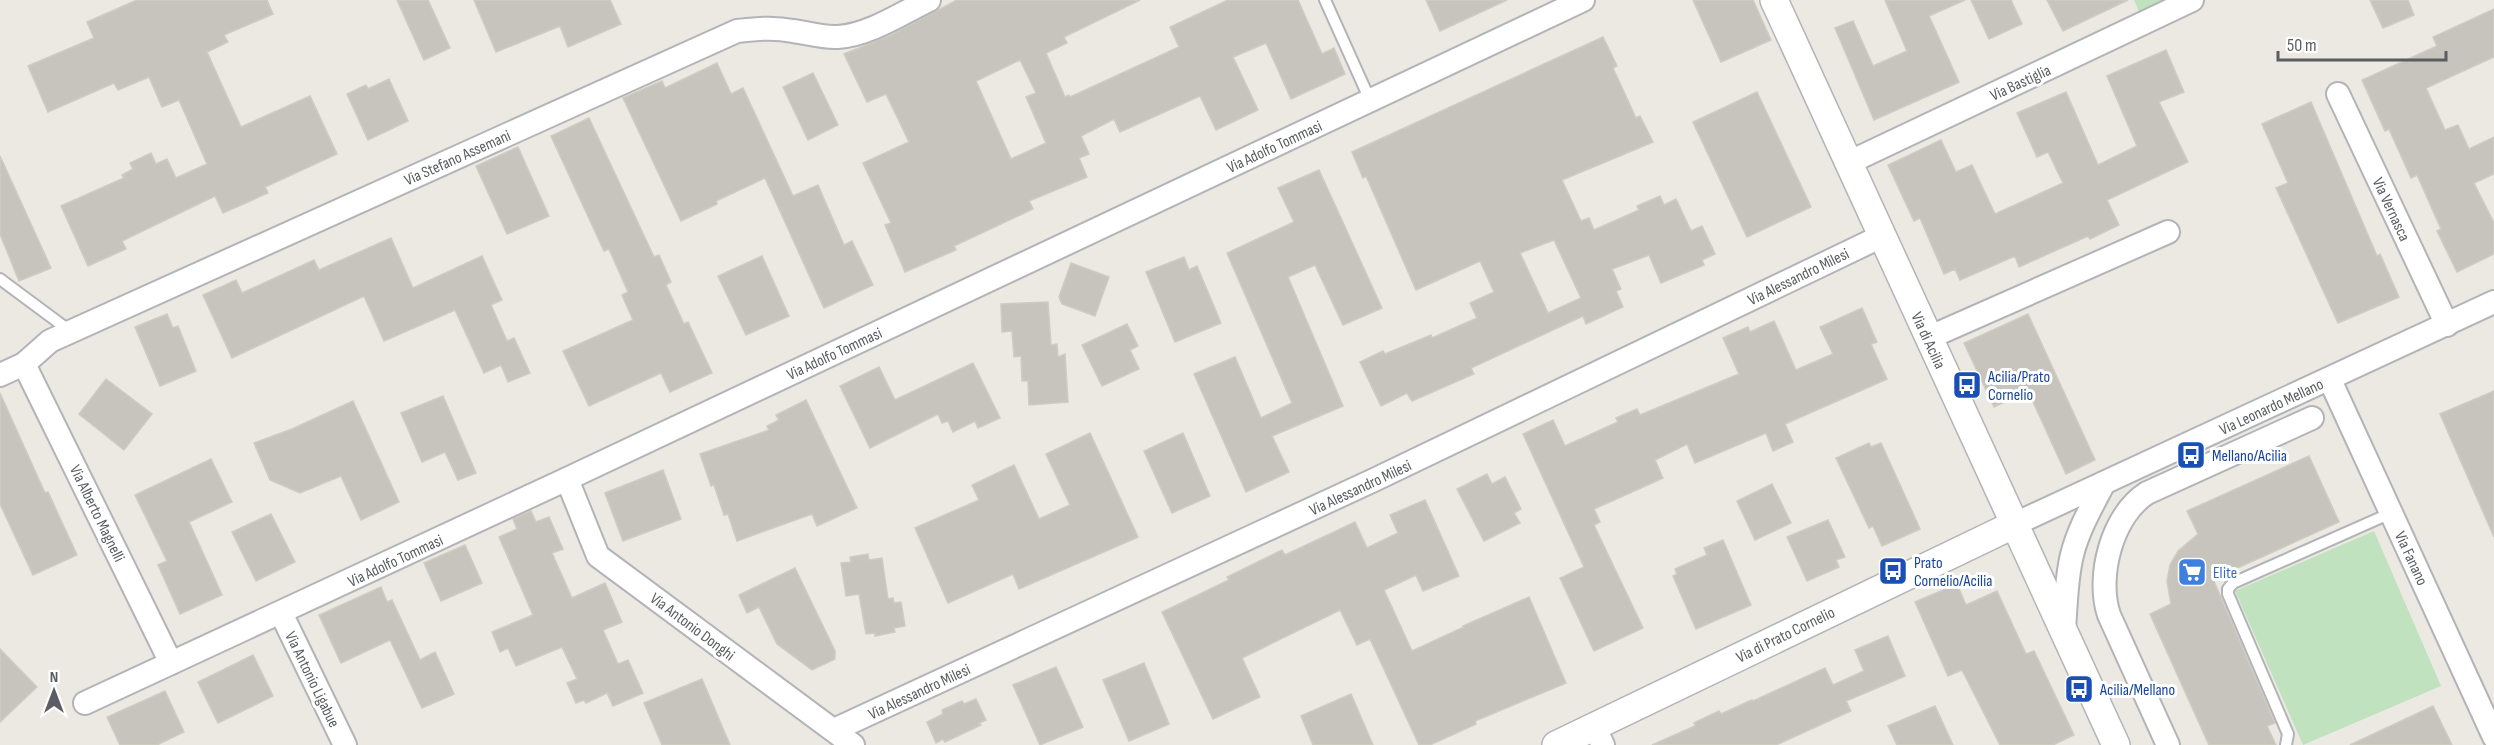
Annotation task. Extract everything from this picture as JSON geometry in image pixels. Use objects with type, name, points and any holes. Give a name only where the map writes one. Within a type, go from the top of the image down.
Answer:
[{"type":"street","name":"Via Stefano Assemani","points":[[0,375],[24,364],[50,341],[737,32],[767,27],[814,37],[841,37],[870,28],[929,0]]},
{"type":"street","name":"Via Adolfo Tommasi","points":[[85,703],[567,479],[1583,0]]},
{"type":"street","name":"Via di Acilia","points":[[1774,0],[2116,745]]},
{"type":"street","name":"Via Bastiglia","points":[[1848,163],[2192,0]]},
{"type":"street","name":"Via Vernasca","points":[[2338,94],[2447,325]]},
{"type":"street","points":[[1929,338],[2168,232]]},
{"type":"street","name":"Via Alessandro Milesi","points":[[834,730],[1374,480],[1882,236]]},
{"type":"street","name":"Via Leonardo Mellano","points":[[2015,524],[2330,380],[2494,302]]},
{"type":"street","name":"Via Alberto Magnelli","points":[[24,364],[171,663]]},
{"type":"street","name":"Via Fanano","points":[[2330,380],[2494,737]]},
{"type":"street","points":[[2168,745],[2109,615],[2103,589],[2105,569],[2120,523],[2136,501],[2147,493],[2312,418]]},
{"type":"street","points":[[2218,431],[2230,456]]},
{"type":"street","name":"Via Antonio Donghi","points":[[567,479],[598,556],[854,745]]},
{"type":"street","points":[[2064,629],[2072,554],[2083,524],[2104,483]]},
{"type":"street","name":"Via di Prato Cornelio","points":[[1556,745],[1598,736],[2015,524]]},
{"type":"street","name":"Via Antonio Ligabue","points":[[281,613],[345,745]]},
{"type":"lane","points":[[1325,0],[1370,100]]},
{"type":"lane","points":[[0,279],[70,332]]},
{"type":"lane","points":[[2286,745],[2288,734],[2228,589],[2233,582],[2391,513]]},
{"type":"green space","points":[[2134,0],[2192,0],[2144,23]]},
{"type":"green space","points":[[2374,531],[2441,686],[2303,745],[2235,591]]},
{"type":"building","points":[[137,0],[267,0],[273,14],[224,35],[228,42],[207,52],[241,127],[310,96],[337,154],[265,187],[268,193],[223,213],[215,196],[122,241],[126,249],[88,266],[61,206],[124,178],[122,175],[133,169],[130,163],[151,153],[156,164],[167,159],[176,178],[207,164],[179,100],[162,107],[149,77],[118,90],[114,83],[48,112],[28,66],[94,38],[87,22]]},
{"type":"building","points":[[397,0],[428,0],[450,48],[424,60]]},
{"type":"building","points":[[474,0],[610,0],[621,24],[568,47],[560,26],[496,52]]},
{"type":"building","points":[[957,0],[1140,0],[1064,37],[1067,43],[1046,53],[1065,97],[1069,95],[1070,97],[1179,47],[1170,27],[1228,0],[1298,0],[1322,54],[1334,48],[1345,74],[1291,99],[1266,43],[1233,57],[1258,110],[1216,130],[1200,96],[1120,132],[1114,119],[1081,136],[1089,154],[1079,158],[1087,177],[1029,201],[1033,209],[954,246],[956,250],[905,272],[885,225],[891,223],[863,163],[909,142],[886,94],[867,102],[844,54],[891,35]],"holes":[[[1020,60],[1036,93],[1026,97],[1046,143],[1011,159],[976,81]]]},
{"type":"building","points":[[1426,0],[1507,0],[1440,31]]},
{"type":"building","points":[[1693,0],[1753,0],[1771,40],[1721,62]]},
{"type":"building","points":[[1885,0],[1965,0],[1929,16],[1959,82],[1874,120],[1835,28],[1853,21],[1873,66],[1907,51]]},
{"type":"building","points":[[1971,0],[2011,0],[2022,24],[1989,39]]},
{"type":"building","points":[[2047,0],[2128,0],[2063,31]]},
{"type":"building","points":[[2370,0],[2408,0],[2414,15],[2383,28]]},
{"type":"building","points":[[2494,9],[2494,57],[2426,88],[2445,130],[2458,125],[2469,149],[2494,137],[2494,174],[2474,183],[2494,223],[2494,254],[2457,272],[2437,231],[2441,229],[2417,175],[2411,178],[2389,129],[2385,131],[2362,80],[2437,46],[2433,37]]},
{"type":"building","points":[[1603,37],[1617,66],[1613,68],[1636,118],[1640,116],[1653,142],[1562,180],[1581,221],[1589,218],[1594,230],[1639,210],[1637,206],[1660,196],[1664,205],[1676,199],[1691,231],[1702,226],[1715,254],[1702,260],[1704,265],[1661,283],[1649,255],[1612,269],[1621,289],[1616,291],[1623,307],[1586,324],[1583,316],[1471,368],[1474,374],[1412,401],[1407,393],[1381,406],[1360,362],[1383,351],[1385,354],[1431,335],[1432,338],[1477,318],[1470,303],[1494,292],[1480,261],[1416,290],[1366,176],[1363,178],[1352,152]],"holes":[[[1554,240],[1581,298],[1548,313],[1520,253]]]},
{"type":"building","points":[[2166,50],[2184,92],[2159,102],[2188,162],[2107,200],[2119,225],[2090,239],[2088,236],[2019,267],[2015,256],[1960,280],[1955,269],[1944,274],[1920,218],[1914,221],[1888,165],[1941,140],[1956,172],[1972,165],[1995,214],[2063,183],[2048,152],[2037,157],[2017,113],[2066,92],[2098,165],[2137,146],[2107,76]]},
{"type":"building","points":[[717,63],[731,94],[743,88],[793,196],[818,185],[844,245],[852,241],[873,285],[824,308],[765,178],[716,201],[717,204],[681,221],[623,98],[662,81],[665,88]]},
{"type":"building","points":[[813,73],[838,125],[808,140],[783,87]]},
{"type":"building","points":[[389,79],[408,121],[368,140],[347,94],[366,85],[368,89]]},
{"type":"building","points":[[1757,92],[1811,207],[1747,237],[1693,122]]},
{"type":"building","points":[[2311,102],[2377,256],[2380,254],[2399,297],[2338,323],[2276,188],[2288,183],[2262,124]]},
{"type":"building","points":[[589,118],[654,257],[659,255],[671,282],[666,285],[684,324],[688,322],[712,373],[670,392],[661,373],[589,406],[563,351],[633,320],[622,295],[628,292],[609,249],[604,251],[551,136]]},
{"type":"building","points":[[518,147],[549,216],[507,234],[476,166]]},
{"type":"building","points":[[0,156],[51,268],[19,281],[0,234]]},
{"type":"building","points":[[1319,170],[1382,308],[1343,325],[1315,265],[1288,277],[1343,406],[1272,436],[1289,472],[1246,492],[1194,374],[1235,357],[1261,418],[1292,403],[1227,253],[1294,222],[1278,188]]},
{"type":"building","points":[[391,238],[413,288],[482,256],[502,300],[491,305],[507,341],[514,338],[530,373],[508,382],[501,365],[484,373],[455,310],[384,341],[364,296],[232,358],[203,295],[236,280],[242,293],[314,260],[319,270]]},
{"type":"building","points":[[762,256],[789,316],[746,335],[718,276]]},
{"type":"building","points":[[1184,257],[1189,270],[1197,266],[1221,323],[1175,342],[1146,272]]},
{"type":"building","points":[[1071,263],[1109,277],[1095,316],[1062,304],[1059,297]]},
{"type":"building","points":[[1048,302],[1051,345],[1057,344],[1058,357],[1065,354],[1068,402],[1029,405],[1028,381],[1022,381],[1021,356],[1014,357],[1012,331],[1002,332],[1001,304]]},
{"type":"building","points":[[1862,308],[1877,342],[1871,344],[1887,379],[1785,424],[1793,442],[1773,451],[1766,433],[1695,463],[1687,444],[1655,460],[1663,478],[1594,509],[1600,522],[1594,525],[1643,628],[1594,651],[1560,578],[1584,567],[1523,434],[1553,420],[1565,446],[1618,422],[1616,418],[1637,409],[1640,415],[1739,374],[1723,338],[1748,327],[1750,332],[1774,321],[1796,370],[1833,354],[1820,327]]},
{"type":"building","points":[[167,314],[173,328],[178,326],[196,371],[160,386],[135,327]]},
{"type":"building","points":[[2028,314],[2095,460],[2066,474],[2028,391],[1994,407],[1964,343]]},
{"type":"building","points":[[1127,324],[1138,346],[1130,350],[1139,369],[1102,386],[1082,345]]},
{"type":"building","points":[[973,363],[1000,418],[978,428],[975,421],[953,432],[948,421],[942,423],[938,414],[870,448],[840,386],[879,367],[895,400]]},
{"type":"building","points":[[106,379],[152,414],[124,450],[79,414]]},
{"type":"building","points":[[2494,391],[2494,537],[2440,414]]},
{"type":"building","points":[[0,393],[45,493],[48,492],[77,555],[33,575],[0,504]]},
{"type":"building","points":[[443,396],[476,473],[458,480],[445,452],[422,462],[401,413]]},
{"type":"building","points":[[806,400],[857,508],[817,526],[812,514],[737,541],[728,514],[724,515],[714,485],[711,486],[700,454],[769,430],[767,426],[779,420],[776,415]]},
{"type":"building","points":[[353,401],[399,502],[361,520],[341,476],[300,493],[270,480],[254,443],[292,429]]},
{"type":"building","points":[[1090,433],[1138,537],[1019,589],[1013,574],[948,603],[915,528],[979,500],[972,485],[1014,465],[1039,519],[1070,505],[1046,454]]},
{"type":"building","points":[[1183,433],[1210,496],[1172,513],[1144,451]]},
{"type":"building","points":[[1869,443],[1871,447],[1881,443],[1920,529],[1882,546],[1873,526],[1869,528],[1836,458]]},
{"type":"building","points":[[2309,456],[2339,522],[2213,579],[2275,723],[2267,726],[2276,745],[2209,745],[2150,614],[2171,604],[2167,581],[2170,565],[2178,551],[2198,534],[2187,511]]},
{"type":"building","points":[[211,459],[232,502],[189,522],[222,595],[180,614],[158,565],[167,561],[135,495]]},
{"type":"building","points":[[663,470],[681,519],[623,541],[605,493]]},
{"type":"building","points":[[1487,474],[1492,484],[1505,477],[1521,509],[1514,513],[1520,523],[1484,541],[1457,489]]},
{"type":"building","points":[[1772,484],[1791,523],[1755,540],[1737,501]]},
{"type":"building","points":[[1425,500],[1459,576],[1423,591],[1416,575],[1384,590],[1412,651],[1529,597],[1566,683],[1475,721],[1476,724],[1430,745],[1419,745],[1370,639],[1357,645],[1340,610],[1242,658],[1260,697],[1213,719],[1162,612],[1229,580],[1227,577],[1282,550],[1285,555],[1355,522],[1367,548],[1398,533],[1390,515]]},
{"type":"building","points":[[531,511],[536,522],[549,517],[563,549],[552,553],[572,598],[605,583],[622,622],[603,630],[618,664],[628,660],[643,693],[613,706],[607,693],[586,703],[584,700],[576,703],[567,683],[577,679],[562,647],[516,666],[508,648],[500,652],[492,632],[533,615],[499,537],[517,529],[513,519]]},
{"type":"building","points":[[271,514],[295,562],[256,581],[232,532]]},
{"type":"building","points":[[1828,520],[1845,557],[1836,560],[1839,567],[1807,581],[1787,537]]},
{"type":"building","points":[[1723,540],[1751,605],[1696,629],[1673,576],[1677,574],[1675,569],[1707,555],[1704,548]]},
{"type":"building","points":[[465,545],[482,583],[441,601],[424,563]]},
{"type":"building","points":[[868,554],[869,560],[882,558],[888,599],[893,598],[894,603],[901,602],[905,626],[894,628],[895,632],[875,636],[875,633],[866,634],[859,594],[846,596],[841,563],[851,562],[850,557]]},
{"type":"building","points":[[795,568],[835,651],[835,659],[812,670],[777,644],[759,607],[747,613],[739,595]]},
{"type":"building","points":[[1957,584],[1966,605],[1997,591],[2026,654],[2034,651],[2074,735],[2053,745],[2000,745],[1962,670],[1948,676],[1915,602]]},
{"type":"building","points":[[381,587],[387,602],[392,600],[420,660],[435,652],[454,694],[422,708],[390,640],[341,663],[319,615]]},
{"type":"building","points":[[1888,636],[1905,676],[1846,701],[1851,711],[1776,745],[1652,745],[1695,726],[1694,723],[1719,711],[1721,714],[1825,668],[1833,685],[1864,671],[1855,650]]},
{"type":"building","points":[[0,649],[37,687],[0,722]]},
{"type":"building","points":[[253,655],[273,696],[218,723],[198,682]]},
{"type":"building","points":[[1144,663],[1169,724],[1129,741],[1103,680]]},
{"type":"building","points":[[1056,667],[1083,727],[1040,745],[1013,685]]},
{"type":"building","points":[[702,679],[730,745],[662,745],[644,703]]},
{"type":"building","points":[[165,691],[184,732],[157,745],[120,745],[107,717]]},
{"type":"building","points":[[1351,694],[1373,745],[1313,745],[1301,716]]},
{"type":"building","points":[[976,699],[986,720],[979,723],[981,725],[945,742],[943,739],[936,743],[927,722],[943,714],[942,710],[962,701],[964,704]]},
{"type":"building","points":[[1935,706],[1953,745],[1897,745],[1888,726]]},
{"type":"building","points":[[2433,706],[2452,745],[2350,745]]},
{"type":"place","name":"Acilia/Prato Cornelio","points":[[1967,385]]},
{"type":"place","name":"Mellano/Acilia","points":[[2191,455]]},
{"type":"place","name":"Prato Cornelio/Acilia","points":[[1893,571]]},
{"type":"place","name":"Elite","points":[[2192,572]]},
{"type":"place","name":"Acilia/Mellano","points":[[2079,689]]}]
